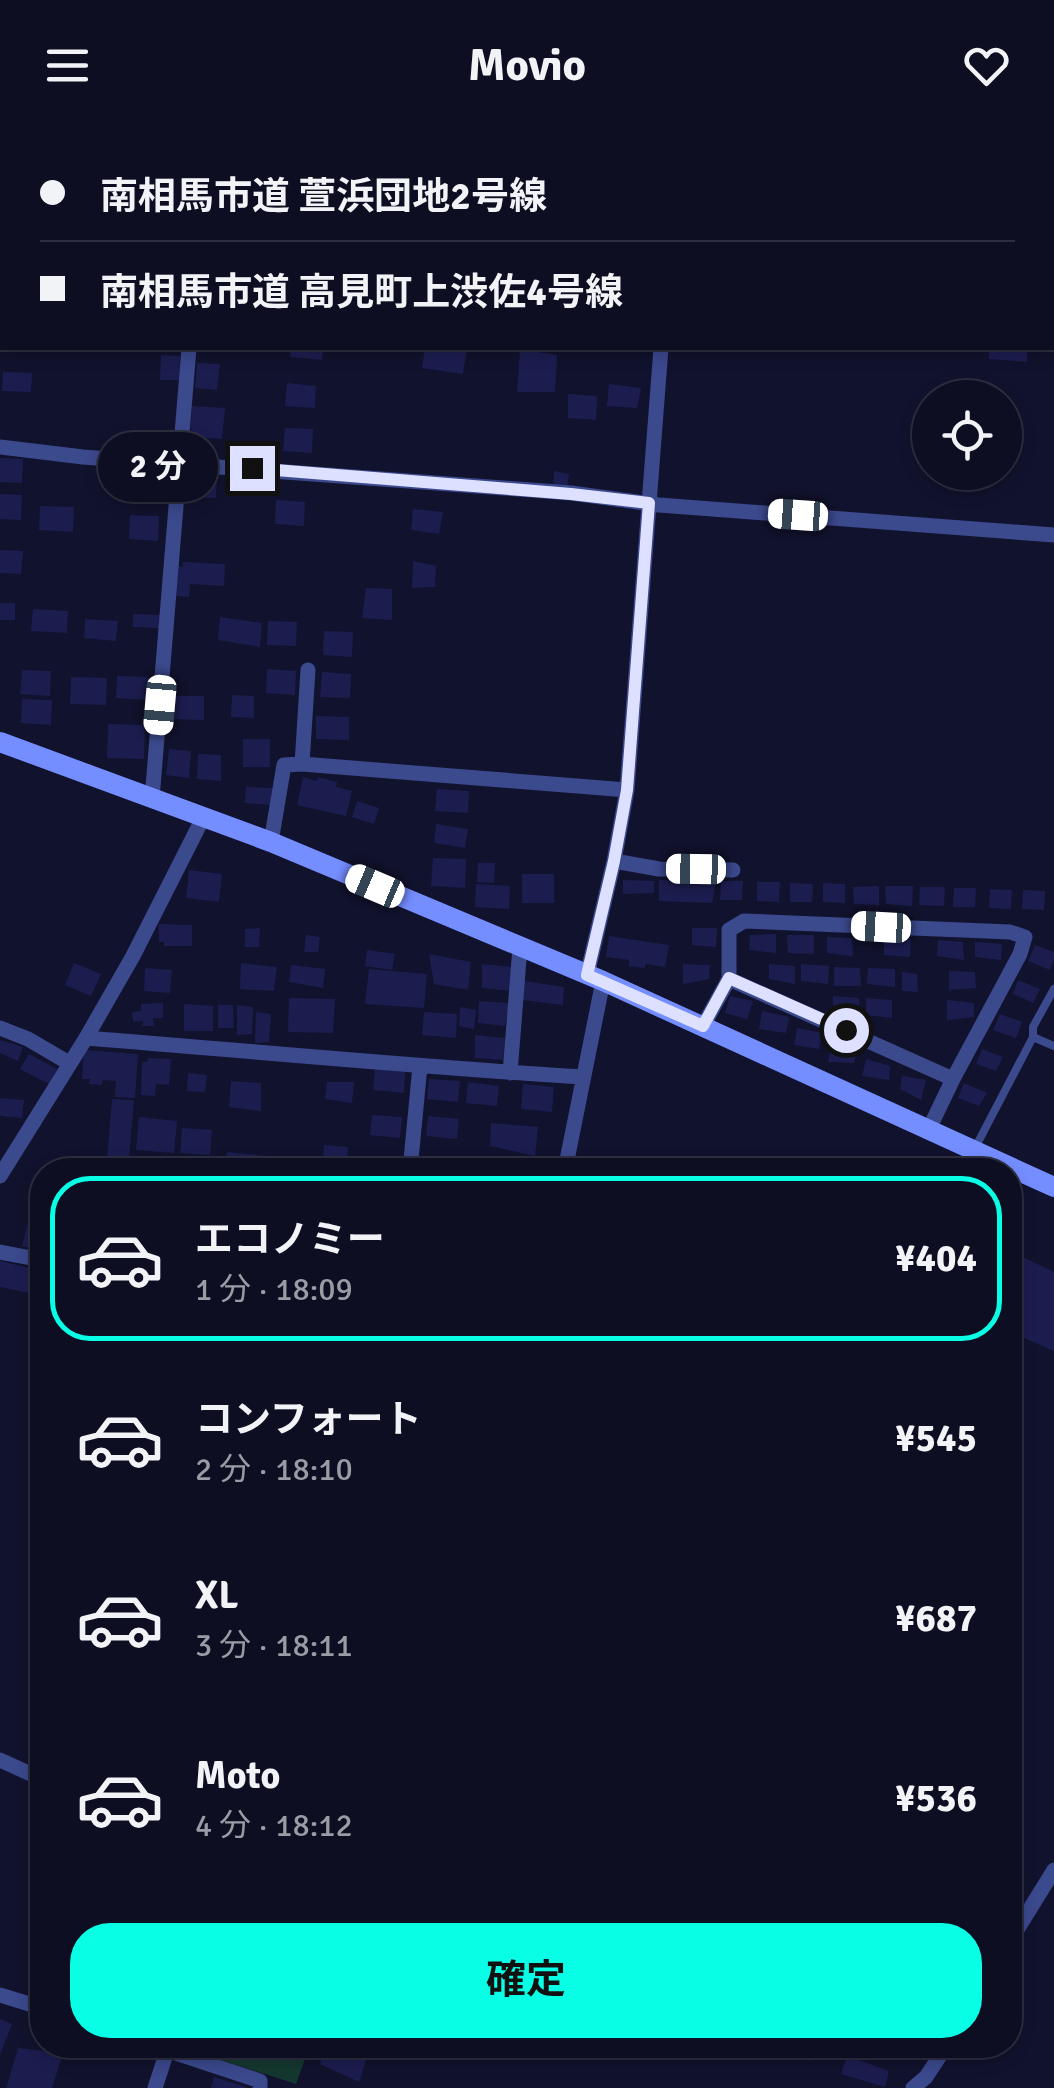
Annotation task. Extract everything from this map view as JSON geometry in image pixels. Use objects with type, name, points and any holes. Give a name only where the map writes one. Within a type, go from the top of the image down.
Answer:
[{"type":"street","points":[[152,799],[189,350]]},
{"type":"street","points":[[567,1158],[627,790],[661,350]]},
{"type":"street","points":[[0,447],[83,457],[533,490],[1054,535]]},
{"type":"street","points":[[302,764],[308,670]]},
{"type":"street","points":[[0,742],[270,842],[520,946],[991,1158]]},
{"type":"street","points":[[270,842],[284,764],[627,790]]},
{"type":"street","points":[[0,1176],[86,1038],[203,818]]},
{"type":"street","points":[[614,861],[660,869],[733,870]]},
{"type":"street","points":[[703,1026],[729,978],[729,930],[744,921],[1010,932],[1024,937],[1020,954],[929,1129]]},
{"type":"street","points":[[510,1073],[520,946]]},
{"type":"street","points":[[729,978],[953,1079]]},
{"type":"street","points":[[0,1028],[69,1063]]},
{"type":"street","points":[[86,1038],[583,1077]]},
{"type":"street","points":[[411,1158],[420,1066]]},
{"type":"street","points":[[1022,1172],[1054,1187]]},
{"type":"street","points":[[0,1252],[30,1258]]},
{"type":"street","points":[[0,1760],[30,1774]]},
{"type":"street","points":[[1022,1922],[1054,1870]]},
{"type":"street","points":[[0,1995],[30,2004]]},
{"type":"street","points":[[155,2088],[160,2058]]},
{"type":"street","points":[[194,2058],[260,2081],[260,2088]]},
{"type":"street","points":[[913,2088],[938,2058]]},
{"type":"lane","points":[[974,1150],[1054,988]]},
{"type":"lane","points":[[1033,1037],[1054,1046]]},
{"type":"green space","points":[[215,2058],[305,2058],[296,2084]]},
{"type":"building","points":[[291,350],[323,350],[322,360],[290,357]]},
{"type":"building","points":[[425,350],[467,350],[463,374],[422,368]]},
{"type":"building","points":[[520,350],[557,355],[555,392],[517,392]]},
{"type":"building","points":[[989,350],[1027,350],[1027,362],[989,359]]},
{"type":"building","points":[[161,355],[180,356],[179,380],[160,380]]},
{"type":"building","points":[[197,363],[220,364],[217,390],[195,388]]},
{"type":"building","points":[[3,372],[32,373],[31,392],[2,391]]},
{"type":"building","points":[[287,383],[316,386],[315,408],[285,406]]},
{"type":"building","points":[[609,384],[641,388],[637,408],[607,406]]},
{"type":"building","points":[[568,394],[597,396],[596,420],[568,418]]},
{"type":"building","points":[[192,406],[225,408],[222,439],[190,437]]},
{"type":"building","points":[[285,428],[313,429],[312,453],[283,451]]},
{"type":"building","points":[[0,458],[23,459],[22,483],[0,482]]},
{"type":"building","points":[[129,467],[158,468],[157,493],[128,491]]},
{"type":"building","points":[[554,471],[569,474],[567,488],[553,487]]},
{"type":"building","points":[[188,473],[217,474],[216,498],[186,497]]},
{"type":"building","points":[[0,494],[22,495],[21,520],[0,519]]},
{"type":"building","points":[[276,500],[305,502],[304,526],[275,524]]},
{"type":"building","points":[[40,506],[74,507],[73,532],[39,530]]},
{"type":"building","points":[[413,509],[443,512],[439,534],[411,530]]},
{"type":"building","points":[[130,515],[159,516],[158,541],[129,539]]},
{"type":"building","points":[[0,550],[23,551],[21,574],[0,573]]},
{"type":"building","points":[[413,561],[436,566],[435,587],[412,588]]},
{"type":"building","points":[[183,562],[225,564],[224,586],[190,584],[189,597],[176,596],[178,566],[183,567]]},
{"type":"building","points":[[366,588],[392,589],[392,620],[362,618]]},
{"type":"building","points":[[0,603],[15,603],[15,620],[0,620]]},
{"type":"building","points":[[33,609],[68,611],[67,633],[31,631]]},
{"type":"building","points":[[133,614],[160,615],[159,628],[133,627]]},
{"type":"building","points":[[220,617],[262,623],[260,647],[218,640]]},
{"type":"building","points":[[85,619],[118,621],[116,641],[84,638]]},
{"type":"building","points":[[268,621],[297,622],[296,646],[267,645]]},
{"type":"building","points":[[324,631],[353,632],[352,657],[323,655]]},
{"type":"building","points":[[267,669],[296,671],[295,695],[266,693]]},
{"type":"building","points":[[22,670],[51,671],[50,696],[20,694]]},
{"type":"building","points":[[322,672],[351,674],[350,698],[320,697]]},
{"type":"building","points":[[117,676],[149,677],[148,700],[116,698]]},
{"type":"building","points":[[71,677],[107,678],[106,705],[70,704]]},
{"type":"building","points":[[232,695],[254,696],[254,718],[231,717]]},
{"type":"building","points":[[171,696],[204,696],[204,720],[171,719]]},
{"type":"building","points":[[22,699],[52,700],[51,725],[21,723]]},
{"type":"building","points":[[316,716],[349,717],[349,740],[316,739]]},
{"type":"building","points":[[108,724],[145,725],[144,759],[107,758]]},
{"type":"building","points":[[243,739],[270,739],[270,767],[243,767]]},
{"type":"building","points":[[169,749],[191,751],[189,778],[166,775]]},
{"type":"building","points":[[198,754],[221,755],[221,781],[197,779]]},
{"type":"building","points":[[303,777],[337,782],[336,787],[352,791],[346,816],[297,805]]},
{"type":"building","points":[[246,787],[272,788],[271,805],[245,803]]},
{"type":"building","points":[[437,789],[469,791],[468,813],[435,811]]},
{"type":"building","points":[[357,801],[379,808],[374,824],[352,817]]},
{"type":"building","points":[[436,824],[468,829],[465,848],[434,843]]},
{"type":"building","points":[[433,858],[466,859],[465,888],[431,886]]},
{"type":"building","points":[[478,863],[495,863],[494,883],[477,882]]},
{"type":"building","points":[[189,870],[222,874],[219,902],[186,898]]},
{"type":"building","points":[[522,874],[554,874],[554,903],[522,903]]},
{"type":"building","points":[[623,880],[654,881],[654,893],[623,894]]},
{"type":"building","points":[[659,880],[716,882],[712,903],[659,901]]},
{"type":"building","points":[[721,881],[743,881],[742,900],[720,900]]},
{"type":"building","points":[[757,882],[780,882],[779,902],[757,901]]},
{"type":"building","points":[[790,883],[813,884],[812,902],[790,902]]},
{"type":"building","points":[[823,883],[845,884],[845,903],[823,902]]},
{"type":"building","points":[[476,884],[510,886],[509,909],[475,907]]},
{"type":"building","points":[[879,886],[879,905],[854,904],[853,887]]},
{"type":"building","points":[[885,886],[913,886],[912,906],[886,904]]},
{"type":"building","points":[[920,887],[945,887],[944,906],[919,905]]},
{"type":"building","points":[[954,888],[976,888],[975,907],[953,907]]},
{"type":"building","points":[[990,889],[1012,890],[1011,909],[989,908]]},
{"type":"building","points":[[1023,890],[1045,891],[1044,910],[1022,909]]},
{"type":"building","points":[[159,924],[192,925],[192,946],[164,946],[164,942],[159,942]]},
{"type":"building","points":[[260,928],[259,947],[245,947],[245,929]]},
{"type":"building","points":[[692,928],[717,928],[716,947],[692,945]]},
{"type":"building","points":[[776,934],[776,953],[749,950],[750,935]]},
{"type":"building","points":[[306,935],[320,937],[318,952],[304,952]]},
{"type":"building","points":[[787,935],[814,935],[814,954],[788,953]]},
{"type":"building","points":[[609,936],[669,945],[665,967],[629,966],[629,960],[606,957]]},
{"type":"building","points":[[827,937],[852,938],[853,956],[827,953]]},
{"type":"building","points":[[884,939],[911,940],[910,957],[884,955]]},
{"type":"building","points":[[938,940],[963,942],[964,960],[937,956]]},
{"type":"building","points":[[975,942],[1002,944],[1001,960],[975,957]]},
{"type":"building","points":[[1035,945],[1054,952],[1050,970],[1028,961]]},
{"type":"building","points":[[367,950],[395,954],[392,970],[365,966]]},
{"type":"building","points":[[429,954],[471,962],[468,990],[434,984]]},
{"type":"building","points":[[74,963],[101,974],[91,996],[65,985]]},
{"type":"building","points":[[241,963],[277,967],[274,991],[240,989]]},
{"type":"building","points":[[482,964],[513,967],[512,991],[482,988]]},
{"type":"building","points":[[683,964],[710,965],[709,979],[683,984]]},
{"type":"building","points":[[769,964],[795,966],[795,984],[769,979]]},
{"type":"building","points":[[801,964],[829,966],[828,984],[801,981]]},
{"type":"building","points":[[291,965],[325,969],[323,988],[289,982]]},
{"type":"building","points":[[834,967],[860,968],[861,986],[834,986]]},
{"type":"building","points":[[145,968],[172,970],[170,993],[144,991]]},
{"type":"building","points":[[868,968],[895,969],[895,987],[867,984]]},
{"type":"building","points":[[369,969],[427,974],[424,1008],[365,1004]]},
{"type":"building","points":[[949,971],[975,972],[976,988],[949,990]]},
{"type":"building","points":[[902,972],[917,974],[918,992],[902,991]]},
{"type":"building","points":[[1018,980],[1040,989],[1033,1003],[1013,994]]},
{"type":"building","points":[[524,981],[564,987],[563,1005],[522,1000]]},
{"type":"building","points":[[730,996],[753,1001],[747,1019],[725,1013]]},
{"type":"building","points":[[833,996],[859,998],[860,1016],[833,1012]]},
{"type":"building","points":[[289,998],[335,999],[333,1033],[288,1032]]},
{"type":"building","points":[[866,998],[892,1000],[892,1018],[866,1015]]},
{"type":"building","points":[[947,1000],[974,1003],[974,1017],[947,1020]]},
{"type":"building","points":[[479,1001],[509,1003],[505,1026],[478,1023]]},
{"type":"building","points":[[163,1003],[163,1018],[153,1018],[154,1026],[133,1022],[132,1012],[141,1011],[141,1004]]},
{"type":"building","points":[[184,1004],[213,1006],[213,1031],[184,1031]]},
{"type":"building","points":[[218,1005],[233,1005],[234,1028],[218,1028]]},
{"type":"building","points":[[237,1005],[253,1007],[252,1034],[237,1035]]},
{"type":"building","points":[[460,1007],[476,1010],[474,1029],[459,1026]]},
{"type":"building","points":[[762,1011],[789,1017],[786,1033],[759,1029]]},
{"type":"building","points":[[256,1012],[271,1014],[269,1042],[255,1043]]},
{"type":"building","points":[[424,1012],[457,1014],[456,1038],[422,1035]]},
{"type":"building","points":[[1000,1014],[1022,1022],[1016,1038],[993,1030]]},
{"type":"building","points":[[797,1028],[822,1033],[819,1049],[794,1045]]},
{"type":"building","points":[[475,1035],[505,1038],[503,1060],[475,1058]]},
{"type":"building","points":[[0,1040],[23,1047],[18,1061],[0,1053]]},
{"type":"building","points":[[831,1045],[857,1050],[854,1063],[828,1062]]},
{"type":"building","points":[[982,1049],[1003,1057],[996,1071],[976,1064]]},
{"type":"building","points":[[84,1050],[138,1054],[135,1098],[115,1097],[116,1081],[103,1080],[102,1085],[82,1079]]},
{"type":"building","points":[[29,1054],[57,1069],[49,1084],[20,1069]]},
{"type":"building","points":[[148,1058],[171,1059],[169,1085],[156,1084],[155,1096],[141,1095],[142,1062]]},
{"type":"building","points":[[866,1059],[890,1066],[889,1080],[862,1076]]},
{"type":"building","points":[[375,1069],[405,1072],[404,1093],[373,1090]]},
{"type":"building","points":[[188,1073],[207,1075],[205,1092],[187,1091]]},
{"type":"building","points":[[902,1076],[926,1080],[921,1100],[900,1089]]},
{"type":"building","points":[[429,1079],[460,1081],[458,1102],[427,1099]]},
{"type":"building","points":[[231,1081],[261,1083],[261,1111],[229,1107]]},
{"type":"building","points":[[327,1082],[354,1082],[352,1103],[325,1099]]},
{"type":"building","points":[[468,1082],[499,1086],[497,1106],[466,1103]]},
{"type":"building","points":[[964,1083],[987,1093],[979,1106],[958,1098]]},
{"type":"building","points":[[523,1084],[554,1087],[552,1112],[521,1109]]},
{"type":"building","points":[[0,1098],[24,1100],[22,1118],[0,1116]]},
{"type":"building","points":[[112,1099],[134,1100],[129,1158],[107,1158]]},
{"type":"building","points":[[372,1115],[402,1117],[400,1138],[370,1135]]},
{"type":"building","points":[[428,1116],[459,1119],[457,1139],[426,1136]]},
{"type":"building","points":[[139,1117],[177,1121],[174,1153],[136,1150]]},
{"type":"building","points":[[491,1123],[538,1127],[535,1156],[490,1146]]},
{"type":"building","points":[[182,1128],[212,1130],[210,1155],[180,1153]]},
{"type":"building","points":[[324,1145],[348,1147],[347,1158],[323,1158]]},
{"type":"building","points":[[227,1152],[267,1156],[267,1158],[226,1158]]},
{"type":"building","points":[[30,1214],[30,1248],[22,1246]]},
{"type":"building","points":[[1022,1257],[1054,1272],[1054,1351],[1022,1337]]},
{"type":"building","points":[[0,1261],[30,1268],[30,1293],[0,1287]]},
{"type":"building","points":[[0,2019],[12,2024],[0,2055]]},
{"type":"building","points":[[18,2048],[30,2049],[30,2058],[61,2058],[52,2088],[6,2088]]},
{"type":"building","points":[[322,2058],[367,2058],[359,2082],[320,2064]]},
{"type":"building","points":[[846,2058],[889,2071],[885,2087],[841,2074]]},
{"type":"building","points":[[214,2077],[246,2087],[246,2088],[211,2088]]},
{"type":"route","points":[[252,468],[649,503],[627,790],[587,975],[703,1026],[729,978],[846,1030]]}]
